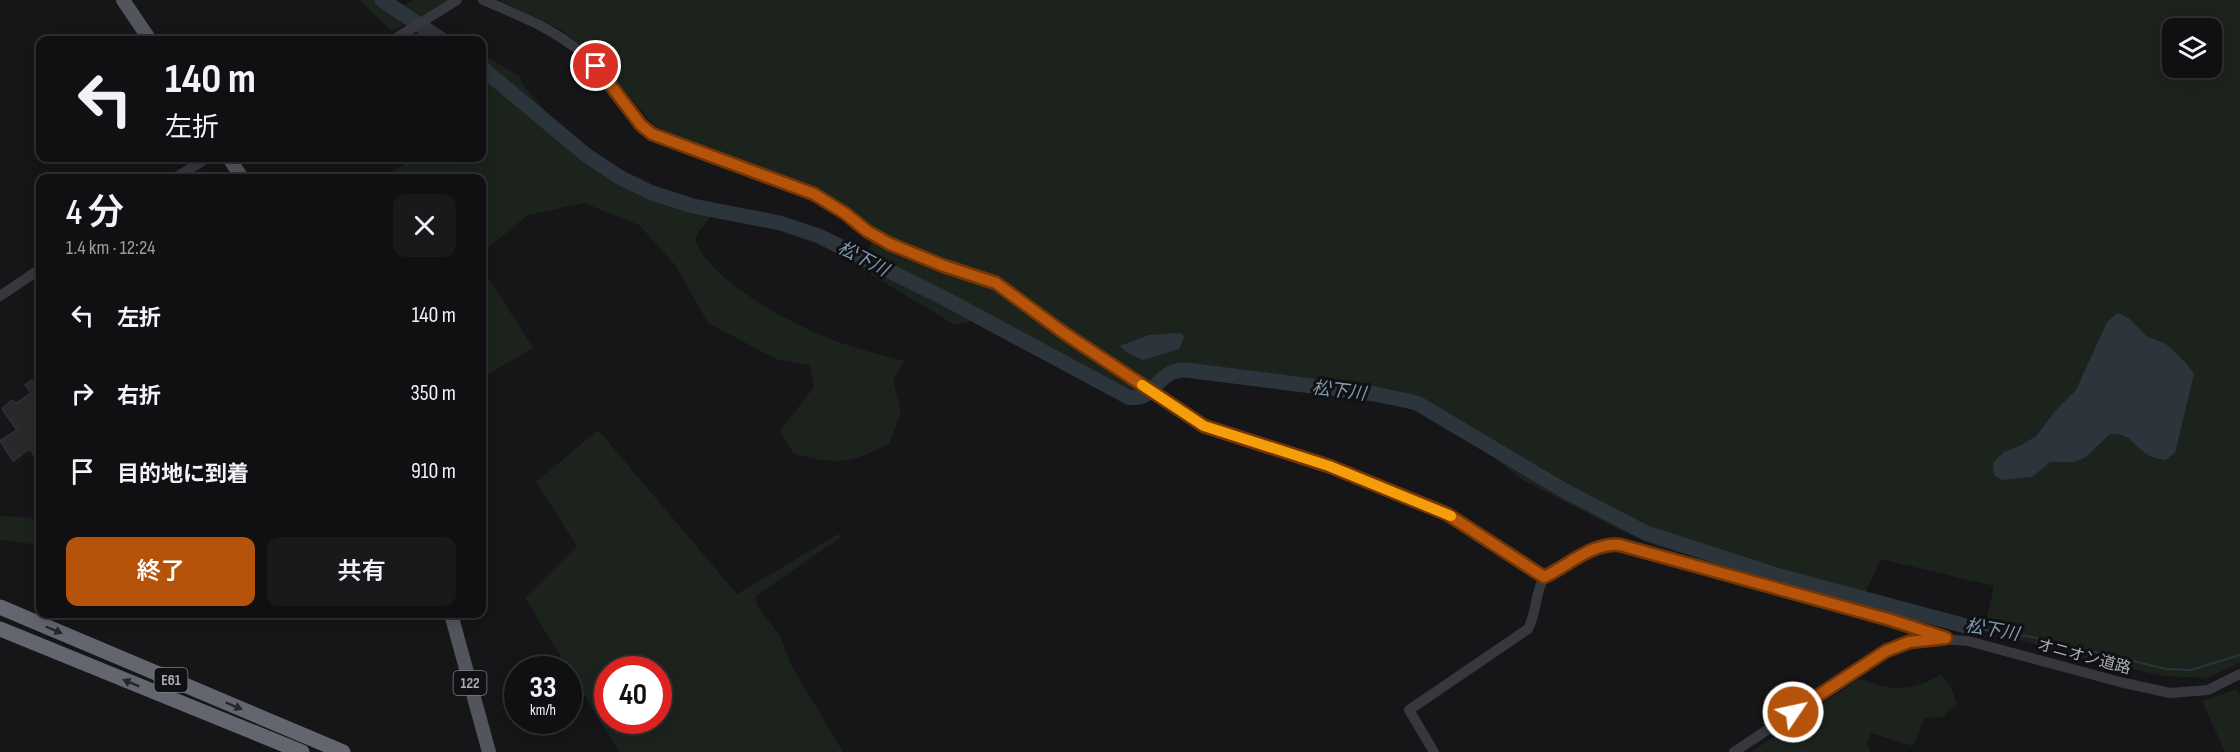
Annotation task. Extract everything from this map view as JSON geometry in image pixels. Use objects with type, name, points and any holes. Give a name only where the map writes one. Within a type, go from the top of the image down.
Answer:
[{"type":"highway","name":"E61","points":[[0,608],[343,752]]},
{"type":"highway","name":"E61","points":[[0,629],[302,752]]},
{"type":"main road","points":[[123,0],[147,36]]},
{"type":"main road","name":"122","points":[[452,618],[489,752]]},
{"type":"street","points":[[399,36],[457,0]]},
{"type":"street","points":[[483,0],[518,14],[566,39],[596,66],[641,125],[652,134],[814,194],[890,244],[944,266],[996,283],[1204,426],[1329,466],[1447,514],[1544,577]]},
{"type":"street","points":[[181,174],[201,162]]},
{"type":"street","points":[[0,296],[36,272]]},
{"type":"street","points":[[1434,752],[1409,710],[1528,629],[1535,616],[1539,588],[1544,577],[1596,548],[1608,544],[1620,545],[1891,620],[1946,638]]},
{"type":"street","name":"オニオン道路","points":[[1734,752],[1886,651],[1909,642],[1946,638],[1968,641],[2120,682],[2170,693],[2208,690],[2240,674]]},
{"type":"shaded area","points":[[359,0],[396,0],[404,5],[413,0],[447,0],[392,31]]},
{"type":"shaded area","points":[[499,0],[2240,0],[2240,663],[2206,678],[2163,676],[2076,657],[1984,629],[1994,586],[1881,559],[1860,604],[1654,545],[1521,479],[1418,398],[1325,379],[1168,367],[1144,402],[1120,401],[973,321],[955,325],[862,269],[875,232],[791,183],[656,127],[597,60],[563,31]]},
{"type":"shaded area","points":[[432,25],[451,36],[413,36]]},
{"type":"shaded area","points":[[486,56],[519,76],[523,85],[556,124],[601,167],[714,213],[695,239],[702,254],[730,283],[768,308],[805,328],[852,346],[904,361],[893,380],[901,412],[890,443],[853,459],[833,461],[794,454],[780,431],[814,387],[809,365],[776,359],[708,323],[676,266],[639,225],[584,203],[528,215],[486,250],[486,174],[389,174],[408,162],[486,162]]},
{"type":"shaded area","points":[[486,274],[533,348],[486,376]]},
{"type":"shaded area","points":[[2118,313],[2130,319],[2146,336],[2166,344],[2194,374],[2175,453],[2165,460],[2155,458],[2128,438],[2110,434],[2086,457],[2074,462],[2050,462],[2032,477],[2002,480],[1994,475],[1993,463],[2004,452],[2036,436],[2057,409],[2076,390],[2107,322]]},
{"type":"shaded area","points":[[1176,333],[1184,337],[1179,349],[1143,360],[1126,352],[1120,346],[1149,335]]},
{"type":"shaded area","points":[[598,430],[737,594],[838,534],[841,537],[756,596],[756,604],[781,638],[791,665],[843,752],[619,752],[608,734],[672,734],[672,656],[594,656],[594,711],[582,691],[582,656],[560,656],[525,598],[577,546],[536,482]]},
{"type":"shaded area","points":[[0,517],[31,518],[36,524],[36,544],[0,540]]},
{"type":"shaded area","points":[[1941,675],[1950,685],[1957,704],[1942,717],[1925,718],[1913,746],[1871,733],[1867,744],[1871,752],[1751,752],[1859,679],[1881,686],[1900,688],[1930,681]]},
{"type":"shaded area","points":[[2237,689],[2240,698],[2240,752],[2225,752],[2202,701]]},
{"type":"building","points":[[32,380],[36,387],[36,458],[30,449],[13,461],[0,441],[17,430],[2,409],[12,400],[16,403],[31,393],[25,385]]},
{"type":"waterway","name":"松下川","points":[[382,0],[436,36]]},
{"type":"waterway","name":"松下川","points":[[486,71],[586,155],[621,178],[652,193],[693,206],[780,223],[819,236],[942,297],[1128,397],[1145,395],[1168,375],[1186,370],[1375,394],[1417,403],[1565,491],[1646,533],[1776,575],[1977,629]]},
{"type":"waterway","name":"松下川","points":[[1977,629],[2033,637],[2166,669],[2191,670],[2240,655]]},
{"type":"slow traffic","points":[[1142,385],[1204,426],[1220,429],[1329,466],[1451,516]]},
{"type":"route","points":[[596,66],[641,125],[652,134],[814,194],[890,244],[944,266],[996,283],[1064,333],[1204,426],[1220,429],[1329,466],[1447,514],[1544,577],[1596,548],[1608,544],[1620,545],[1891,620],[1946,638],[1926,638],[1886,651],[1793,712]]}]
